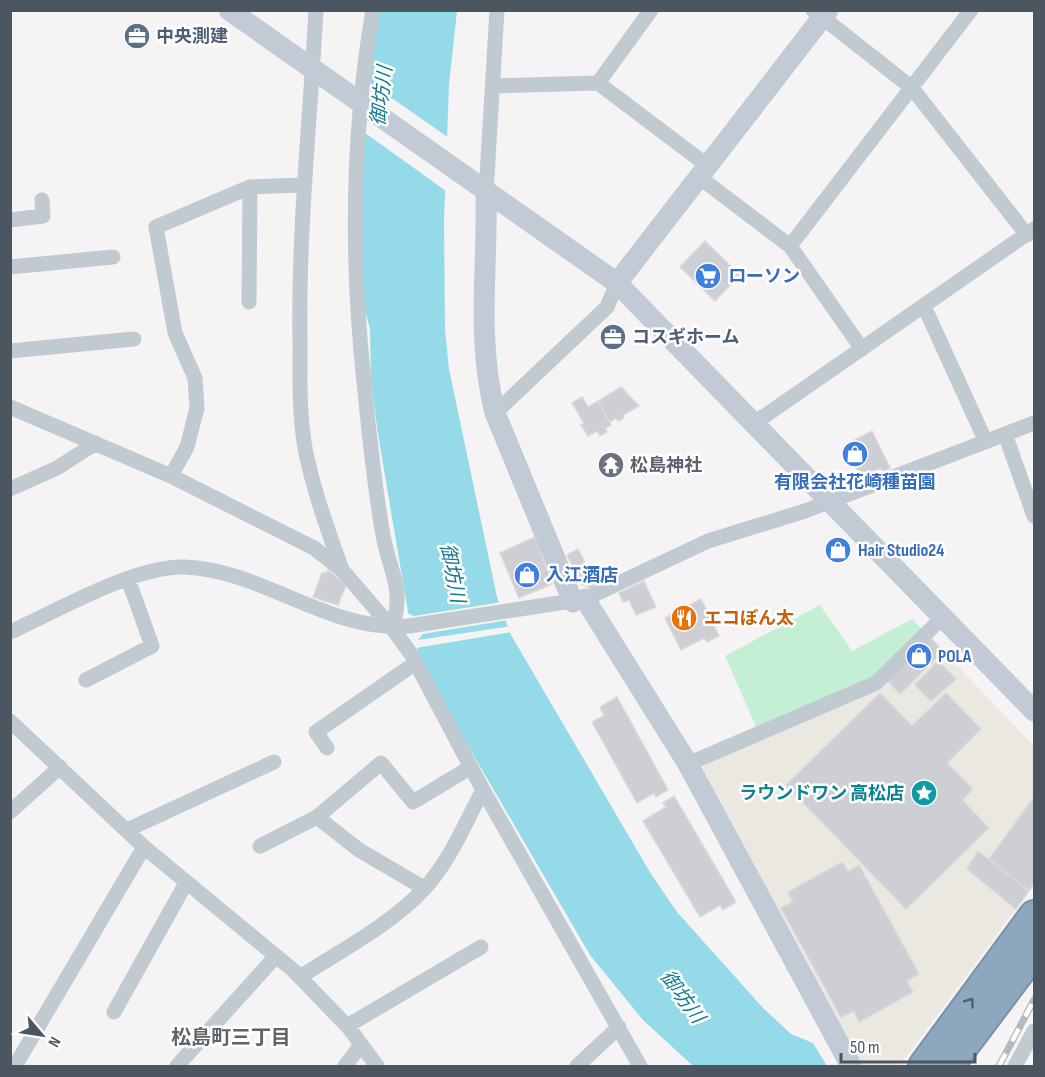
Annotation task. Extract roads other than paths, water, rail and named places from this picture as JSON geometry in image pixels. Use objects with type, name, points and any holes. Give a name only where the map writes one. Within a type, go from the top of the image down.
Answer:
[{"type":"highway","points":[[923,1066],[1031,936]]},
{"type":"highway","points":[[949,1066],[1031,936]]},
{"type":"street","points":[[229,10],[360,105],[617,283],[1035,711]]},
{"type":"street","points":[[316,10],[303,185],[299,291],[305,446],[319,503],[342,570]]},
{"type":"street","points":[[373,10],[356,140],[358,293],[363,378],[383,537],[399,592],[398,609],[392,628]]},
{"type":"street","points":[[497,10],[486,193],[484,355],[495,413],[579,601],[688,764],[851,1066]]},
{"type":"street","points":[[598,83],[651,10]]},
{"type":"street","points":[[790,246],[972,10]]},
{"type":"street","points":[[495,413],[607,307],[617,283],[821,13],[912,88],[1031,232],[753,424]]},
{"type":"street","points":[[493,86],[598,83],[790,246],[862,349]]},
{"type":"street","points":[[171,476],[186,447],[196,408],[195,378],[175,333],[156,227],[250,187],[303,185]]},
{"type":"street","points":[[249,302],[250,187]]},
{"type":"street","points":[[10,220],[43,216],[42,200]]},
{"type":"street","points":[[10,267],[113,257]]},
{"type":"street","points":[[924,306],[986,442]]},
{"type":"street","points":[[10,351],[134,339]]},
{"type":"street","points":[[10,407],[171,476],[314,549],[342,570],[392,628],[411,654],[414,664],[483,790],[640,1066]]},
{"type":"street","points":[[10,632],[128,579],[183,567],[216,571],[348,619],[392,628],[579,601],[708,541],[830,502],[1035,423]]},
{"type":"street","points":[[1005,434],[1035,516]]},
{"type":"street","points":[[10,489],[57,468],[96,443]]},
{"type":"street","points":[[86,680],[152,646],[128,579]]},
{"type":"street","points":[[688,764],[876,683],[943,617]]},
{"type":"street","points":[[327,748],[316,732],[414,664]]},
{"type":"street","points":[[12,727],[60,767],[144,848],[300,977],[347,1026],[377,1066]]},
{"type":"street","points":[[127,830],[274,762]]},
{"type":"street","points":[[260,846],[317,817],[381,763],[413,802],[471,768]]},
{"type":"street","points":[[10,812],[60,767]]},
{"type":"street","points":[[300,977],[391,917],[424,888],[444,862],[483,790]]},
{"type":"street","points":[[317,817],[359,850],[424,888]]},
{"type":"street","points":[[15,1066],[144,848]]},
{"type":"street","points":[[114,1011],[186,883]]},
{"type":"street","points":[[347,1026],[481,947]]},
{"type":"street","points":[[177,1066],[276,956]]},
{"type":"street","points":[[577,1066],[619,1027]]},
{"type":"street","points":[[1015,1066],[1035,1031]]},
{"type":"street","points":[[345,1066],[361,1045]]},
{"type":"water","name":"御坊川","points":[[376,11],[457,11],[449,84],[444,221],[445,329],[449,369],[497,597],[511,635],[651,874],[677,912],[763,1008],[791,1034],[813,1043],[827,1066],[693,1066],[643,1020],[590,955],[446,708],[419,655],[408,612],[378,434],[371,381],[370,329],[363,303],[362,145]]},
{"type":"railway","points":[[999,1066],[1034,1000]]},
{"type":"place","name":"中央測建","points":[[137,36]]},
{"type":"place","name":"ローソン","points":[[708,276]]},
{"type":"place","name":"コスギホーム","points":[[613,337]]},
{"type":"place","name":"有限会社花崎種苗園","points":[[855,454]]},
{"type":"place","name":"松島神社","points":[[611,465]]},
{"type":"place","name":"Hair Studio24","points":[[838,550]]},
{"type":"place","name":"入江酒店","points":[[527,575]]},
{"type":"place","name":"エコぽん太","points":[[684,618]]},
{"type":"place","name":"POLA","points":[[919,656]]},
{"type":"place","name":"ラウンドワン 高松店","points":[[924,793]]},
{"type":"district","name":"松島町三丁目","points":[[231,1038]]}]
